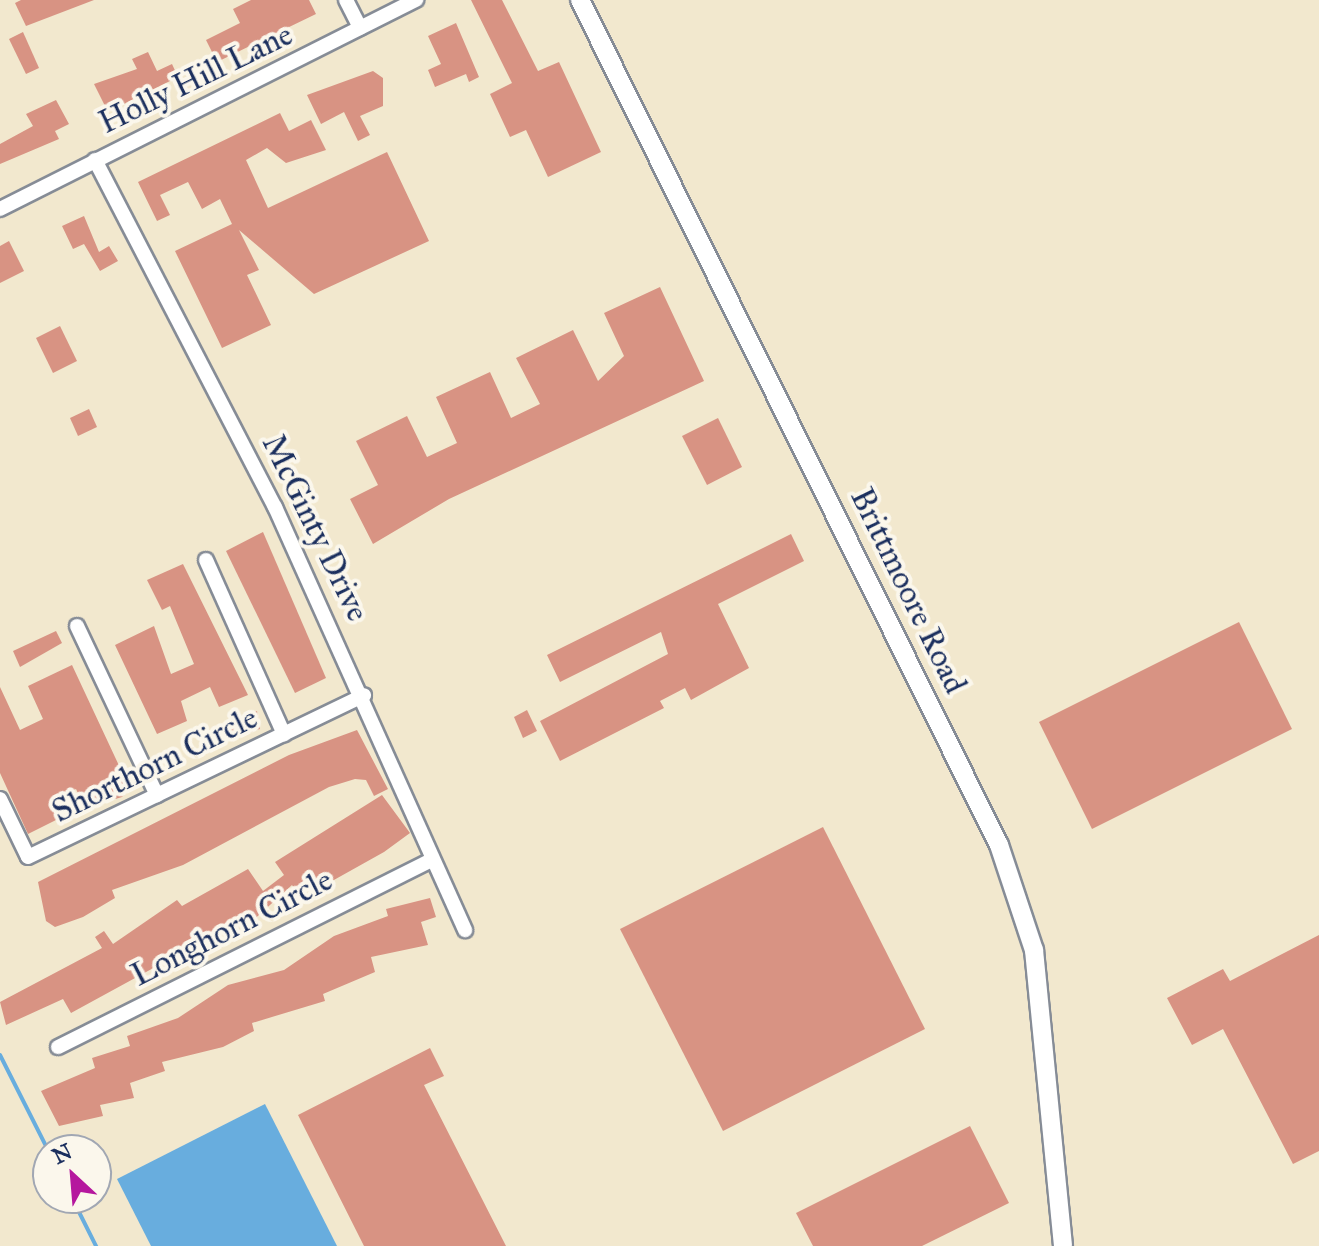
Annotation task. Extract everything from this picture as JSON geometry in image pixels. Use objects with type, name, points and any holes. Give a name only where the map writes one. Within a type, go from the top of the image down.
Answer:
[{"type":"main road","name":"Brittmoore Road","points":[[580,0],[999,845],[1034,950],[1063,1246]]},
{"type":"street","points":[[346,0],[360,28]]},
{"type":"street","name":"Holly Hill Lane","points":[[0,209],[416,0]]},
{"type":"street","name":"McGinty Drive","points":[[95,160],[364,695],[432,860],[465,930]]},
{"type":"street","points":[[206,560],[284,734]]},
{"type":"street","points":[[77,626],[157,795]]},
{"type":"street","name":"Shorthorn Circle","points":[[0,799],[28,857],[364,695]]},
{"type":"street","name":"Longhorn Circle","points":[[58,1047],[432,860]]},
{"type":"water","points":[[265,1104],[337,1246],[151,1246],[117,1179]]},
{"type":"building","points":[[21,0],[94,0],[26,26],[15,3]]},
{"type":"building","points":[[251,0],[309,0],[316,14],[217,62],[206,40],[240,23],[233,9]]},
{"type":"building","points":[[471,0],[502,0],[538,71],[559,62],[601,152],[548,177],[526,130],[510,137],[490,94],[512,83]]},
{"type":"building","points":[[456,23],[479,77],[469,82],[466,74],[435,87],[428,70],[441,64],[428,36]]},
{"type":"building","points":[[23,32],[39,68],[26,74],[9,39]]},
{"type":"building","points":[[148,52],[157,71],[172,64],[178,77],[108,112],[94,84],[137,69],[132,59]]},
{"type":"building","points":[[373,71],[383,78],[383,106],[360,116],[370,135],[358,141],[344,112],[321,124],[307,95]]},
{"type":"building","points":[[56,100],[69,124],[55,131],[59,139],[0,164],[0,144],[33,126],[26,114]]},
{"type":"building","points":[[280,113],[289,131],[311,120],[326,150],[286,163],[267,148],[246,160],[268,208],[387,152],[429,241],[314,294],[239,230],[259,270],[247,275],[271,325],[222,348],[175,251],[232,224],[220,199],[202,209],[188,182],[160,195],[170,215],[157,221],[138,182]]},
{"type":"building","points":[[84,216],[99,252],[109,246],[118,261],[100,271],[84,244],[73,249],[62,226]]},
{"type":"building","points":[[9,241],[24,271],[0,283],[0,246]]},
{"type":"building","points":[[660,287],[704,381],[449,499],[373,544],[350,499],[378,485],[356,441],[407,416],[427,457],[457,443],[436,397],[490,372],[511,418],[540,404],[516,358],[573,330],[598,381],[624,356],[604,313]]},
{"type":"building","points":[[60,326],[77,361],[53,373],[36,338]]},
{"type":"building","points":[[89,409],[97,427],[78,436],[70,418]]},
{"type":"building","points":[[718,418],[742,467],[707,485],[682,436]]},
{"type":"building","points":[[263,532],[326,678],[295,693],[226,551]]},
{"type":"building","points":[[791,534],[804,561],[718,604],[749,668],[691,700],[685,688],[660,701],[664,708],[560,761],[540,721],[668,654],[661,632],[560,682],[547,655]]},
{"type":"building","points":[[183,564],[248,695],[219,707],[210,687],[181,701],[187,721],[157,734],[115,645],[154,626],[171,674],[194,664],[170,606],[162,610],[147,580]]},
{"type":"building","points":[[1239,622],[1292,729],[1092,829],[1039,722]]},
{"type":"building","points":[[56,631],[62,643],[20,667],[13,651]]},
{"type":"building","points":[[72,665],[129,787],[122,797],[85,808],[76,789],[49,802],[58,819],[28,834],[0,773],[0,687],[20,730],[43,719],[28,686]]},
{"type":"building","points":[[527,710],[537,731],[523,738],[514,717]]},
{"type":"building","points":[[257,711],[260,729],[219,742],[215,731]]},
{"type":"building","points":[[357,730],[388,789],[374,796],[366,780],[355,779],[329,787],[183,865],[112,890],[115,898],[83,917],[55,927],[46,921],[38,882],[289,755]]},
{"type":"building","points":[[382,795],[410,833],[384,852],[316,890],[312,884],[298,894],[292,885],[249,924],[245,918],[71,1013],[63,999],[6,1025],[0,1002],[102,948],[95,937],[104,931],[113,944],[177,900],[182,906],[248,869],[263,891],[284,875],[275,862]]},
{"type":"building","points":[[823,827],[925,1029],[723,1131],[620,929]]},
{"type":"building","points":[[430,898],[436,917],[421,922],[428,945],[371,957],[375,972],[323,994],[325,1001],[252,1023],[254,1031],[223,1047],[162,1062],[165,1071],[130,1083],[134,1098],[100,1105],[103,1116],[59,1126],[41,1091],[95,1068],[92,1058],[130,1046],[127,1036],[178,1018],[228,985],[284,970],[334,936],[388,916],[386,909]]},
{"type":"building","points":[[1319,935],[1319,1151],[1293,1164],[1223,1029],[1192,1045],[1167,998],[1223,969],[1230,981]]},
{"type":"building","points":[[430,1048],[444,1076],[424,1085],[506,1246],[364,1246],[298,1115]]},
{"type":"building","points":[[970,1126],[1009,1203],[922,1246],[813,1246],[796,1213]]},
{"type":"waterway","points":[[0,1055],[40,1134]]},
{"type":"waterway","points":[[80,1214],[96,1246]]}]
